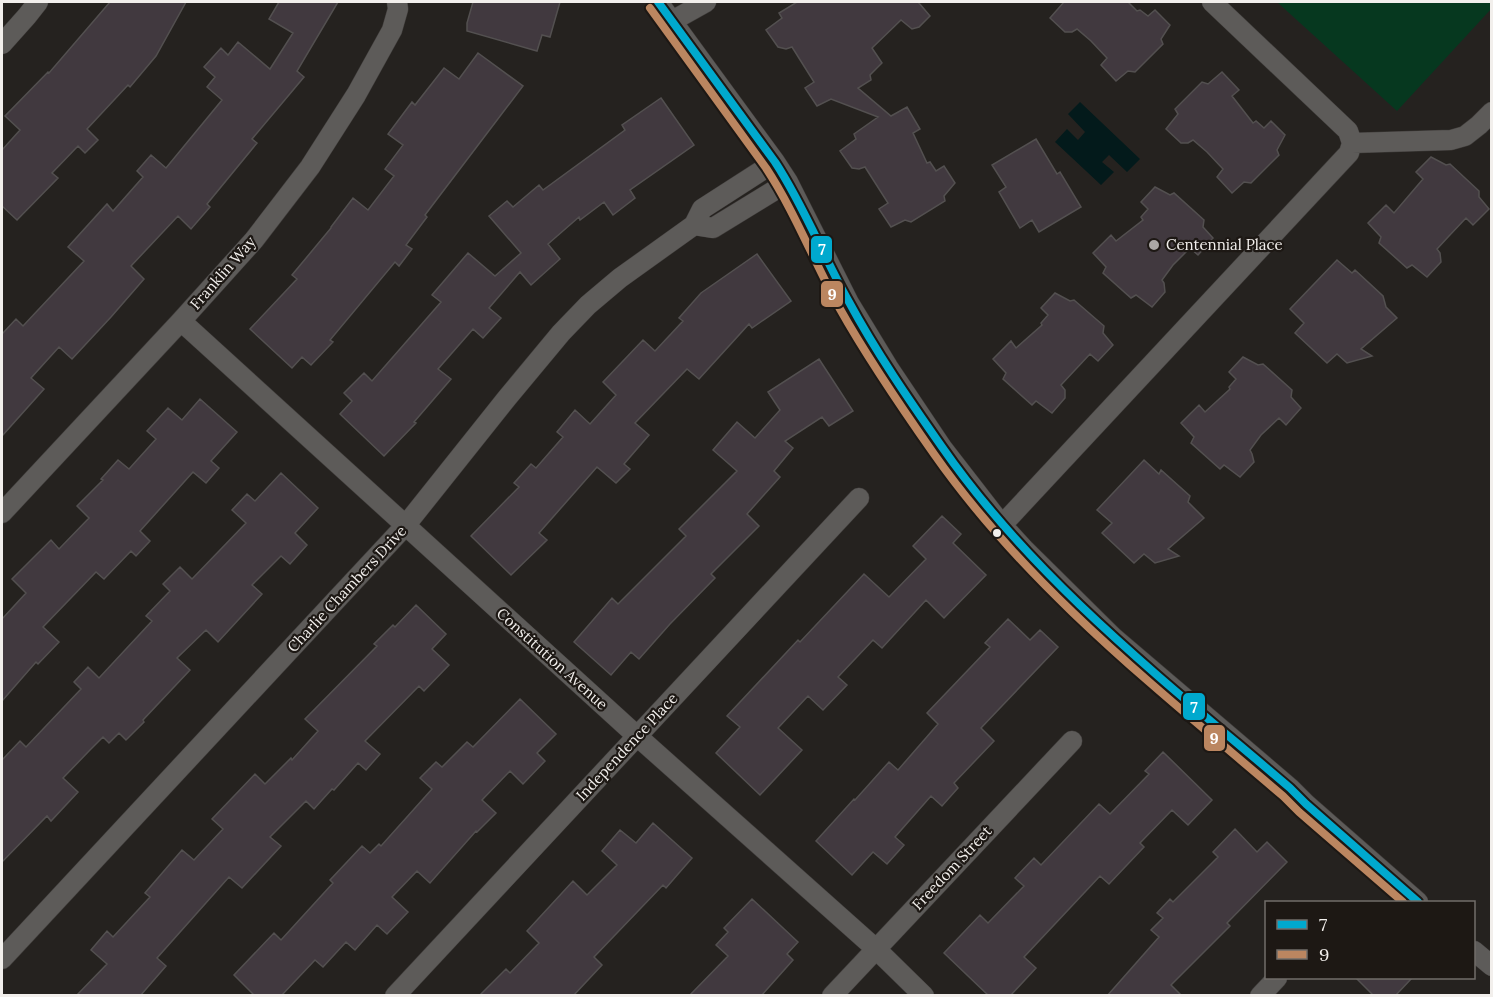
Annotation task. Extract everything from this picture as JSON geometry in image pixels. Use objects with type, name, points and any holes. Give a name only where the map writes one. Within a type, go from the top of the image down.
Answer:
[{"type":"street","points":[[2,44],[38,2]]},
{"type":"street","name":"Franklin Way","points":[[2,513],[254,240],[310,168],[356,95],[392,30],[398,9],[397,2]]},
{"type":"street","points":[[658,2],[776,162],[849,303],[888,367],[943,449],[1002,525],[1113,638],[1290,788],[1314,812],[1417,901]]},
{"type":"street","points":[[672,21],[706,2]]},
{"type":"street","points":[[1002,525],[1349,153],[1352,143],[1348,131],[1212,2]]},
{"type":"street","points":[[1352,143],[1451,140],[1465,136],[1491,112]]},
{"type":"street","name":"Charlie Chambers Drive","points":[[2,959],[405,526],[507,398],[561,333],[588,305],[620,278],[694,225],[702,208],[776,162]]},
{"type":"street","points":[[694,225],[713,228],[788,182]]},
{"type":"street","name":"Constitution Avenue","points":[[181,321],[637,736],[876,949],[924,996]]},
{"type":"street","name":"Independence Place","points":[[394,996],[859,498]]},
{"type":"street","name":"Freedom Street","points":[[832,996],[1072,741]]},
{"type":"street","points":[[1475,953],[1491,966]]},
{"type":"street","points":[[1260,996],[1276,979]]},
{"type":"green space","points":[[1277,2],[1491,2],[1492,8],[1397,111]]},
{"type":"water","points":[[1080,102],[1140,159],[1127,172],[1109,155],[1102,162],[1114,172],[1101,185],[1055,142],[1067,129],[1078,140],[1085,132],[1068,114]]},
{"type":"building","points":[[110,2],[186,2],[156,56],[130,87],[128,85],[87,129],[98,140],[85,153],[78,146],[52,173],[58,178],[17,220],[2,206],[2,150],[20,130],[5,116],[49,73]]},
{"type":"building","points":[[279,2],[338,2],[297,71],[304,77],[252,139],[257,143],[207,204],[210,207],[191,229],[178,216],[131,266],[144,279],[111,317],[72,359],[59,347],[31,378],[44,389],[2,436],[2,334],[16,319],[23,326],[84,261],[68,247],[107,204],[113,211],[143,177],[137,171],[151,155],[166,168],[222,100],[207,87],[215,77],[204,67],[221,48],[228,55],[238,42],[270,69],[293,33],[269,19]]},
{"type":"building","points":[[473,2],[560,2],[550,37],[542,35],[537,51],[467,31]]},
{"type":"building","points":[[797,2],[920,2],[930,16],[919,27],[912,29],[901,20],[872,48],[882,63],[870,75],[871,80],[858,88],[891,116],[907,107],[920,129],[913,133],[927,163],[930,162],[936,171],[944,166],[955,183],[944,196],[945,201],[911,222],[905,220],[891,227],[879,209],[888,203],[865,167],[852,168],[840,151],[856,139],[854,134],[878,117],[831,99],[817,106],[805,88],[814,82],[792,47],[786,49],[778,47],[766,30],[782,18],[779,13]]},
{"type":"building","points":[[1064,2],[1128,2],[1137,11],[1140,10],[1148,16],[1155,10],[1170,25],[1161,39],[1163,44],[1135,72],[1128,71],[1116,81],[1101,65],[1107,58],[1091,41],[1077,29],[1065,32],[1050,18]]},
{"type":"building","points":[[478,53],[523,86],[425,215],[427,217],[406,245],[412,249],[399,266],[395,262],[330,340],[333,342],[311,365],[302,357],[292,368],[250,329],[297,279],[292,275],[353,198],[368,210],[394,176],[385,169],[403,145],[388,134],[412,102],[415,105],[444,68],[459,79]]},
{"type":"building","name":"Centennial Place","points":[[1222,72],[1239,90],[1232,96],[1253,123],[1256,121],[1264,128],[1271,121],[1285,135],[1277,150],[1279,155],[1251,183],[1244,182],[1232,193],[1217,177],[1223,169],[1207,152],[1193,140],[1181,143],[1166,129],[1178,114],[1175,109],[1202,82],[1208,84]]},
{"type":"building","points":[[661,98],[694,145],[630,190],[635,198],[613,215],[604,202],[580,220],[579,217],[548,244],[560,259],[531,285],[520,272],[489,308],[501,318],[483,338],[473,329],[438,369],[451,379],[414,422],[416,423],[384,456],[340,414],[352,401],[344,393],[364,373],[372,381],[441,302],[432,295],[468,253],[495,276],[521,253],[489,216],[507,201],[513,207],[539,185],[543,190],[625,130],[622,125]]},
{"type":"building","points":[[1036,139],[1057,174],[1060,172],[1081,207],[1039,232],[1032,220],[1020,228],[999,192],[1006,187],[992,165]]},
{"type":"building","points":[[1431,157],[1446,165],[1450,164],[1479,191],[1479,197],[1489,209],[1473,225],[1466,218],[1437,249],[1441,262],[1427,277],[1412,265],[1407,268],[1379,243],[1381,237],[1368,223],[1386,205],[1394,213],[1423,179],[1416,172]]},
{"type":"building","name":"Centennial Place","points":[[1155,187],[1170,195],[1174,193],[1204,220],[1203,227],[1213,238],[1198,255],[1190,248],[1173,265],[1162,280],[1165,292],[1152,307],[1136,295],[1131,298],[1103,273],[1106,267],[1093,253],[1111,235],[1116,241],[1143,220],[1141,217],[1148,209],[1141,202]]},
{"type":"building","points":[[757,254],[791,301],[752,328],[749,324],[699,379],[687,369],[635,423],[649,435],[624,464],[630,469],[616,483],[597,467],[539,533],[547,540],[511,575],[471,536],[519,487],[514,483],[531,464],[536,468],[563,437],[557,432],[575,410],[590,424],[616,395],[603,382],[643,340],[655,351],[683,321],[679,318],[701,293]]},
{"type":"building","name":"Centennial Place","points":[[1337,260],[1352,273],[1355,270],[1383,296],[1386,307],[1397,318],[1361,349],[1372,356],[1347,363],[1337,354],[1327,363],[1295,333],[1304,323],[1290,309]]},
{"type":"building","points":[[1055,293],[1070,301],[1074,300],[1104,326],[1103,333],[1113,345],[1098,361],[1090,354],[1061,385],[1065,390],[1065,398],[1052,413],[1036,401],[1032,405],[1003,379],[1006,373],[993,359],[1011,341],[1016,348],[1042,325],[1041,323],[1048,315],[1041,308]]},
{"type":"building","points":[[1243,357],[1258,365],[1263,364],[1292,390],[1291,397],[1301,408],[1286,425],[1279,418],[1261,435],[1250,450],[1254,462],[1240,477],[1224,465],[1220,469],[1191,443],[1194,437],[1181,423],[1199,405],[1205,412],[1230,389],[1229,387],[1236,379],[1229,372]]},
{"type":"building","points":[[819,359],[853,411],[829,426],[822,417],[785,441],[793,448],[774,471],[780,477],[747,514],[759,526],[711,574],[715,578],[639,659],[631,652],[611,675],[574,642],[612,598],[618,604],[686,536],[679,529],[737,471],[713,450],[737,422],[755,438],[780,410],[768,392]]},
{"type":"building","points":[[200,399],[237,432],[211,461],[219,468],[206,483],[193,472],[140,531],[150,541],[136,556],[131,551],[104,579],[96,572],[43,627],[59,642],[38,664],[36,662],[2,701],[2,619],[26,593],[12,579],[51,540],[59,549],[89,518],[77,506],[103,480],[101,479],[118,460],[129,469],[156,439],[147,431],[168,408],[182,420]]},
{"type":"building","points":[[1144,460],[1159,474],[1161,470],[1190,496],[1188,502],[1204,518],[1168,549],[1179,556],[1155,563],[1144,554],[1134,563],[1102,533],[1112,523],[1097,510]]},
{"type":"building","points":[[281,473],[318,508],[295,533],[307,545],[290,564],[281,556],[252,585],[262,594],[218,642],[206,630],[177,658],[190,670],[126,740],[119,733],[109,743],[103,737],[90,750],[63,778],[78,792],[51,821],[47,816],[2,862],[2,760],[20,741],[26,747],[81,689],[74,682],[88,667],[99,678],[152,621],[146,616],[170,591],[163,584],[180,567],[192,579],[246,523],[232,510],[247,494],[255,501]]},
{"type":"building","points":[[942,516],[961,534],[953,543],[986,575],[944,618],[926,600],[882,648],[873,640],[838,677],[847,685],[823,710],[808,696],[778,728],[802,750],[760,795],[716,753],[740,727],[727,716],[864,574],[889,597],[926,559],[913,546]]},
{"type":"building","points":[[416,605],[446,634],[432,649],[449,665],[424,691],[419,686],[365,741],[380,754],[366,770],[358,763],[314,809],[306,801],[270,837],[281,846],[242,888],[229,877],[157,958],[166,966],[140,996],[76,996],[107,964],[91,950],[107,931],[113,937],[150,897],[145,893],[182,850],[194,860],[223,829],[212,819],[255,774],[265,784],[291,758],[292,760],[318,731],[305,719],[377,646],[374,644],[393,625],[395,627]]},
{"type":"building","points":[[1008,619],[1030,640],[1040,630],[1058,647],[981,728],[994,741],[954,783],[958,788],[942,806],[931,796],[895,837],[904,845],[887,864],[873,852],[852,875],[816,841],[889,762],[898,770],[938,724],[927,713],[990,647],[985,643]]},
{"type":"building","points":[[520,699],[556,734],[537,753],[545,761],[523,784],[510,771],[482,800],[496,813],[476,831],[430,883],[417,871],[392,897],[408,912],[387,934],[377,925],[355,950],[346,942],[323,967],[315,960],[281,996],[255,996],[234,975],[274,933],[281,940],[333,883],[330,880],[362,846],[370,853],[379,844],[381,846],[432,789],[420,778],[436,762],[442,767],[467,742],[473,747]]},
{"type":"building","points":[[1163,752],[1212,800],[1188,825],[1172,810],[1140,843],[1144,847],[1109,884],[1100,876],[1024,957],[1036,968],[1010,996],[989,996],[944,953],[980,915],[988,923],[1024,886],[1015,878],[1034,858],[1041,865],[1099,804],[1110,814],[1149,774],[1145,771]]},
{"type":"building","points":[[653,823],[692,858],[666,888],[663,885],[594,957],[602,965],[573,996],[479,996],[506,969],[510,973],[539,943],[527,931],[573,881],[587,895],[617,865],[602,851],[620,830],[636,843]]},
{"type":"building","points":[[1235,829],[1257,852],[1267,842],[1287,862],[1227,923],[1230,926],[1171,985],[1182,996],[1107,996],[1159,937],[1151,930],[1163,918],[1157,913],[1170,899],[1173,902],[1218,857],[1213,852]]},
{"type":"building","points":[[752,899],[798,942],[787,954],[793,960],[761,996],[689,996],[728,956],[716,945],[728,932],[724,928]]},
{"type":"building","points":[[1357,979],[1411,979],[1395,996],[1374,996]]},
{"type":"transit line","name":"7","points":[[658,2],[775,162],[870,339],[917,412],[979,496],[1018,542],[1105,628],[1417,901]]},
{"type":"transit line","name":"9","points":[[650,8],[766,168],[862,346],[934,454],[971,503],[1011,549],[1097,636],[1402,901]]},
{"type":"place","name":"Centennial Place","points":[[1154,245]]}]
